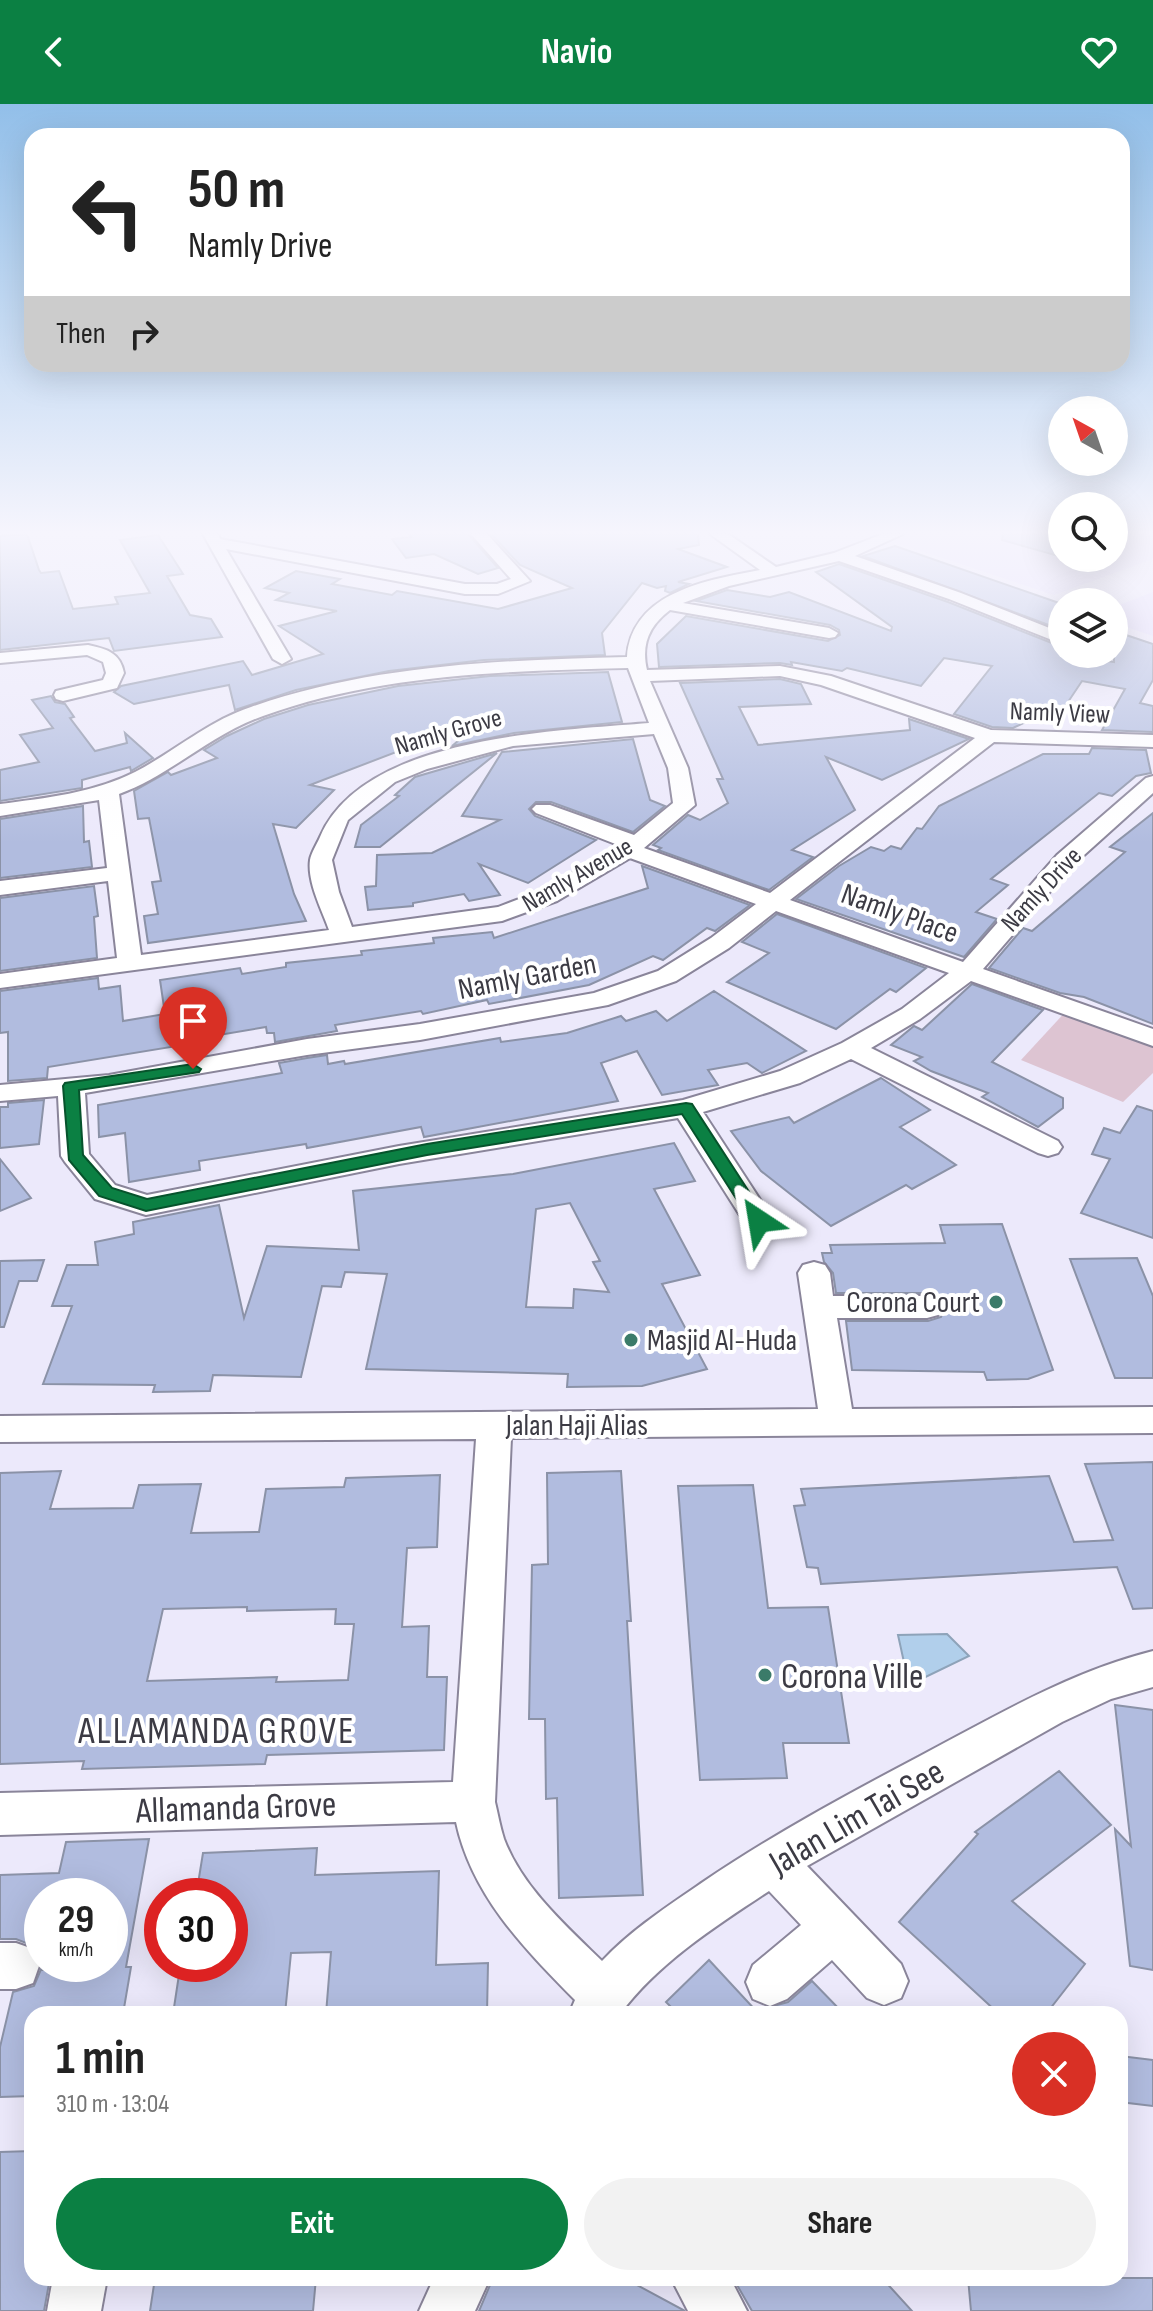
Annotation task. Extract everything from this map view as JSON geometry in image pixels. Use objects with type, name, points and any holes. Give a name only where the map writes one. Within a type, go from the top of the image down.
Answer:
[{"type":"street","points":[[269,637],[282,659]]},
{"type":"street","points":[[636,637],[638,669]]},
{"type":"street","points":[[0,658],[99,651],[110,660],[115,677],[110,684],[63,695]]},
{"type":"street","name":"Namly View","points":[[0,810],[49,804],[108,790],[162,765],[220,727],[294,699],[365,684],[465,669],[780,671],[825,680],[989,736],[1153,741]]},
{"type":"street","name":"Namly Avenue","points":[[0,981],[502,914],[544,900],[630,846],[684,805],[684,794],[663,728],[638,669]]},
{"type":"street","name":"Namly Grove","points":[[343,934],[327,892],[321,860],[339,817],[388,778],[420,765],[512,740],[663,728]]},
{"type":"street","name":"Namly Garden","points":[[0,1093],[151,1076],[599,1000],[667,976],[720,943],[989,736]]},
{"type":"street","name":"Namly Drive","points":[[71,1086],[75,1156],[105,1192],[146,1205],[413,1152],[686,1108],[790,1077],[851,1049],[911,1014],[968,971],[1065,860],[1153,782]]},
{"type":"street","points":[[108,790],[130,963]]},
{"type":"street","name":"Namly Place","points":[[543,809],[773,902],[1153,1038]]},
{"type":"street","points":[[0,888],[117,873]]},
{"type":"street","points":[[851,1049],[1048,1147]]},
{"type":"street","points":[[686,1108],[759,1221]]},
{"type":"street","points":[[814,1273],[837,1423]]},
{"type":"street","points":[[820,1307],[927,1307]]},
{"type":"street","name":"Jalan Haji Alias","points":[[0,1429],[1153,1420]]},
{"type":"street","points":[[494,1425],[473,1802],[484,1845],[514,1900],[598,2004]]},
{"type":"street","name":"Jalan Lim Tai See","points":[[598,2004],[661,1939],[822,1831],[1069,1698],[1130,1674],[1153,1669]]},
{"type":"street","name":"Allamanda Grove","points":[[0,1814],[473,1802]]},
{"type":"street","points":[[773,1862],[884,1981]]},
{"type":"street","points":[[770,1982],[834,1928]]},
{"type":"street","points":[[74,2311],[79,2286]]},
{"type":"street","points":[[446,2311],[459,2286]]},
{"type":"street","points":[[703,2286],[720,2311]]},
{"type":"shaded area","points":[[1069,1008],[1153,1038],[1153,1073],[1123,1102],[1021,1060]]},
{"type":"water","points":[[947,1634],[969,1656],[909,1685],[898,1635]]},
{"type":"building","points":[[0,637],[222,637],[114,651],[109,638],[0,650]]},
{"type":"building","points":[[296,637],[603,637],[605,655],[484,660],[389,671],[296,690],[235,710],[229,685],[134,704],[114,692],[121,686],[243,661],[252,675],[323,654]]},
{"type":"building","points":[[664,637],[805,637],[828,641],[836,637],[1037,637],[1048,641],[1048,668],[1128,668],[1128,637],[1132,637],[1153,644],[1153,680],[1140,703],[1153,706],[1153,732],[1102,730],[1125,689],[1082,681],[1060,714],[1057,707],[1013,728],[992,727],[954,714],[992,666],[944,658],[921,686],[847,668],[842,671],[791,662],[792,665],[659,667],[657,644]]},
{"type":"building","points":[[608,672],[622,722],[514,733],[452,746],[485,718],[310,785],[334,790],[296,828],[273,824],[294,894],[306,921],[148,943],[144,916],[158,914],[152,882],[161,881],[149,818],[138,819],[134,791],[168,772],[171,775],[217,758],[204,750],[227,736],[264,719],[308,705],[398,686],[490,676]]},
{"type":"building","points":[[780,679],[801,684],[811,704],[739,707],[758,745],[910,730],[909,719],[969,739],[882,780],[826,757],[855,810],[792,850],[813,857],[769,890],[658,850],[661,848],[653,845],[688,815],[700,820],[728,803],[717,779],[723,779],[680,683]]},
{"type":"building","points":[[51,696],[55,702],[65,704],[74,717],[70,718],[95,751],[127,743],[125,733],[153,758],[131,771],[130,767],[82,780],[82,788],[0,801],[0,770],[39,762],[20,735],[53,728],[32,700]]},
{"type":"building","points":[[633,739],[650,800],[665,806],[633,832],[551,802],[536,802],[529,809],[535,816],[596,840],[528,883],[479,864],[500,895],[469,901],[464,894],[413,903],[413,906],[368,910],[365,887],[376,886],[377,855],[432,853],[500,820],[462,816],[502,752]]},
{"type":"building","points":[[1092,748],[1146,750],[1151,773],[1136,776],[1112,796],[1099,793],[991,879],[1008,885],[976,912],[997,919],[964,957],[796,899],[839,866],[871,847],[884,851],[891,846],[901,849],[917,828],[922,829],[939,806],[1043,754],[1089,754]]},
{"type":"building","points":[[497,753],[380,847],[355,847],[361,825],[399,796],[395,795],[415,777]]},
{"type":"building","points":[[83,806],[84,842],[89,841],[92,867],[0,878],[0,819]]},
{"type":"building","points":[[1153,813],[1153,1024],[1084,997],[1060,993],[989,968],[1023,928],[1032,931],[1125,852],[1110,847]]},
{"type":"building","points":[[642,866],[750,905],[715,931],[707,928],[663,960],[653,956],[589,985],[489,1004],[487,1000],[423,1014],[421,1011],[335,1025],[337,1031],[275,1042],[274,1033],[267,1033],[266,1027],[171,1043],[171,1047],[48,1067],[47,1078],[8,1081],[8,1032],[0,1033],[0,991],[98,978],[99,989],[120,986],[123,1021],[165,1014],[160,980],[240,968],[242,974],[286,967],[286,963],[434,943],[433,938],[492,932],[494,938],[648,888]]},
{"type":"building","points":[[94,886],[98,916],[94,917],[97,958],[0,971],[0,898]]},
{"type":"building","points":[[777,914],[926,968],[896,992],[890,989],[836,1029],[727,982],[769,953],[742,942]]},
{"type":"building","points":[[972,984],[1043,1010],[992,1062],[1063,1098],[1063,1108],[1038,1127],[982,1097],[988,1093],[931,1071],[914,1061],[922,1057],[891,1045],[914,1026],[922,1030]]},
{"type":"building","points":[[714,991],[806,1051],[762,1073],[747,1063],[708,1070],[718,1085],[662,1095],[637,1051],[601,1063],[618,1101],[424,1137],[421,1127],[307,1148],[306,1144],[199,1161],[200,1170],[129,1182],[125,1133],[99,1137],[98,1105],[282,1073],[279,1063],[327,1055],[328,1064],[344,1061],[345,1064],[500,1038],[501,1042],[567,1033],[621,1016],[626,1021],[656,1011],[667,1021]]},
{"type":"building","points":[[881,1078],[930,1110],[900,1127],[956,1165],[912,1189],[906,1185],[831,1226],[761,1171],[731,1131],[789,1117],[794,1123]]},
{"type":"building","points":[[44,1100],[39,1144],[0,1148],[0,1107],[8,1107],[8,1103]]},
{"type":"building","points":[[1137,1106],[1153,1111],[1153,1238],[1081,1213],[1110,1159],[1092,1154],[1104,1128],[1120,1133]]},
{"type":"building","points":[[674,1143],[695,1181],[654,1189],[700,1275],[662,1284],[707,1369],[642,1386],[567,1387],[568,1374],[366,1369],[387,1274],[345,1272],[341,1287],[322,1286],[301,1377],[213,1375],[210,1391],[153,1392],[155,1385],[43,1384],[72,1306],[52,1306],[67,1265],[98,1265],[95,1242],[134,1234],[133,1222],[219,1205],[244,1318],[267,1246],[359,1250],[353,1191],[513,1174]],"holes":[[[570,1203],[600,1261],[593,1262],[609,1292],[574,1289],[573,1308],[526,1307],[536,1209]]]},
{"type":"building","points":[[0,1159],[31,1198],[0,1211]]},
{"type":"building","points":[[1002,1224],[1053,1370],[1028,1379],[987,1380],[984,1372],[852,1370],[846,1321],[928,1321],[941,1317],[946,1305],[939,1296],[927,1293],[836,1293],[833,1273],[824,1262],[822,1253],[832,1253],[830,1245],[945,1243],[940,1225]]},
{"type":"building","points":[[1137,1258],[1153,1296],[1153,1378],[1115,1378],[1070,1259]]},
{"type":"building","points":[[44,1260],[37,1281],[19,1281],[4,1327],[0,1327],[0,1261]]},
{"type":"building","name":"Corona Ville","points":[[1153,1462],[1153,1608],[1133,1609],[1117,1567],[821,1584],[818,1568],[807,1567],[794,1506],[805,1505],[801,1489],[1049,1476],[1074,1542],[1113,1540],[1085,1464]]},
{"type":"building","points":[[61,1471],[50,1509],[133,1508],[139,1485],[201,1484],[191,1533],[259,1532],[266,1489],[344,1487],[346,1478],[440,1475],[437,1547],[407,1548],[402,1627],[429,1626],[427,1677],[447,1677],[444,1750],[267,1755],[265,1764],[82,1769],[84,1761],[0,1764],[0,1473]],"holes":[[[247,1607],[247,1611],[336,1609],[335,1624],[354,1624],[348,1680],[276,1682],[277,1677],[147,1681],[163,1609]]]},
{"type":"building","points":[[621,1471],[643,1895],[559,1898],[557,1798],[546,1799],[545,1719],[529,1719],[532,1565],[548,1564],[547,1473]]},
{"type":"building","name":"Corona Ville","points":[[753,1485],[768,1608],[828,1607],[849,1743],[783,1743],[787,1778],[700,1780],[678,1486]]},
{"type":"building","points":[[1115,1705],[1153,1710],[1153,1970],[1130,1966],[1115,1829],[1131,1846]]},
{"type":"building","points":[[1059,1771],[1111,1825],[1012,1901],[1085,1964],[1052,2006],[990,2006],[899,1922],[978,1834],[975,1832]]},
{"type":"building","points":[[149,1839],[128,1956],[128,1878],[24,1878],[24,1942],[0,1939],[0,1875],[59,1873],[66,1842]]},
{"type":"building","points":[[317,1848],[315,1875],[439,1871],[436,1965],[488,1963],[487,2006],[327,2006],[331,1952],[291,1953],[286,2006],[174,2006],[178,1982],[248,1982],[248,1878],[199,1878],[203,1853]]},
{"type":"building","points":[[709,1960],[752,2006],[670,2006],[666,2002]]},
{"type":"building","points":[[128,1967],[131,1967],[124,2006],[24,2006],[24,2096],[0,2097],[0,2047],[13,1992],[34,1986],[36,1982],[128,1982]]},
{"type":"building","points":[[812,1981],[836,2006],[773,2006],[788,2002]]},
{"type":"building","points":[[1128,2057],[1153,2060],[1153,2106],[1128,2103]]},
{"type":"building","points":[[24,2151],[24,2286],[49,2286],[44,2311],[0,2311],[0,2152]]},
{"type":"building","points":[[1128,2278],[1153,2278],[1153,2311],[971,2311],[969,2286],[1128,2286]]},
{"type":"building","points":[[154,2286],[315,2286],[313,2311],[150,2311]]},
{"type":"building","points":[[490,2286],[639,2286],[685,2311],[479,2311]]},
{"type":"building","points":[[738,2286],[889,2286],[912,2311],[752,2311]]},
{"type":"place","name":"Corona Court","points":[[996,1302]]},
{"type":"place","name":"Masjid Al-Huda","points":[[631,1340]]},
{"type":"place","name":"Corona Ville","points":[[765,1675]]},
{"type":"district","name":"ALLAMANDA GROVE","points":[[217,1730]]},
{"type":"route","points":[[193,1069],[71,1086],[75,1156],[105,1192],[146,1205],[427,1150],[686,1108],[759,1221]]}]
